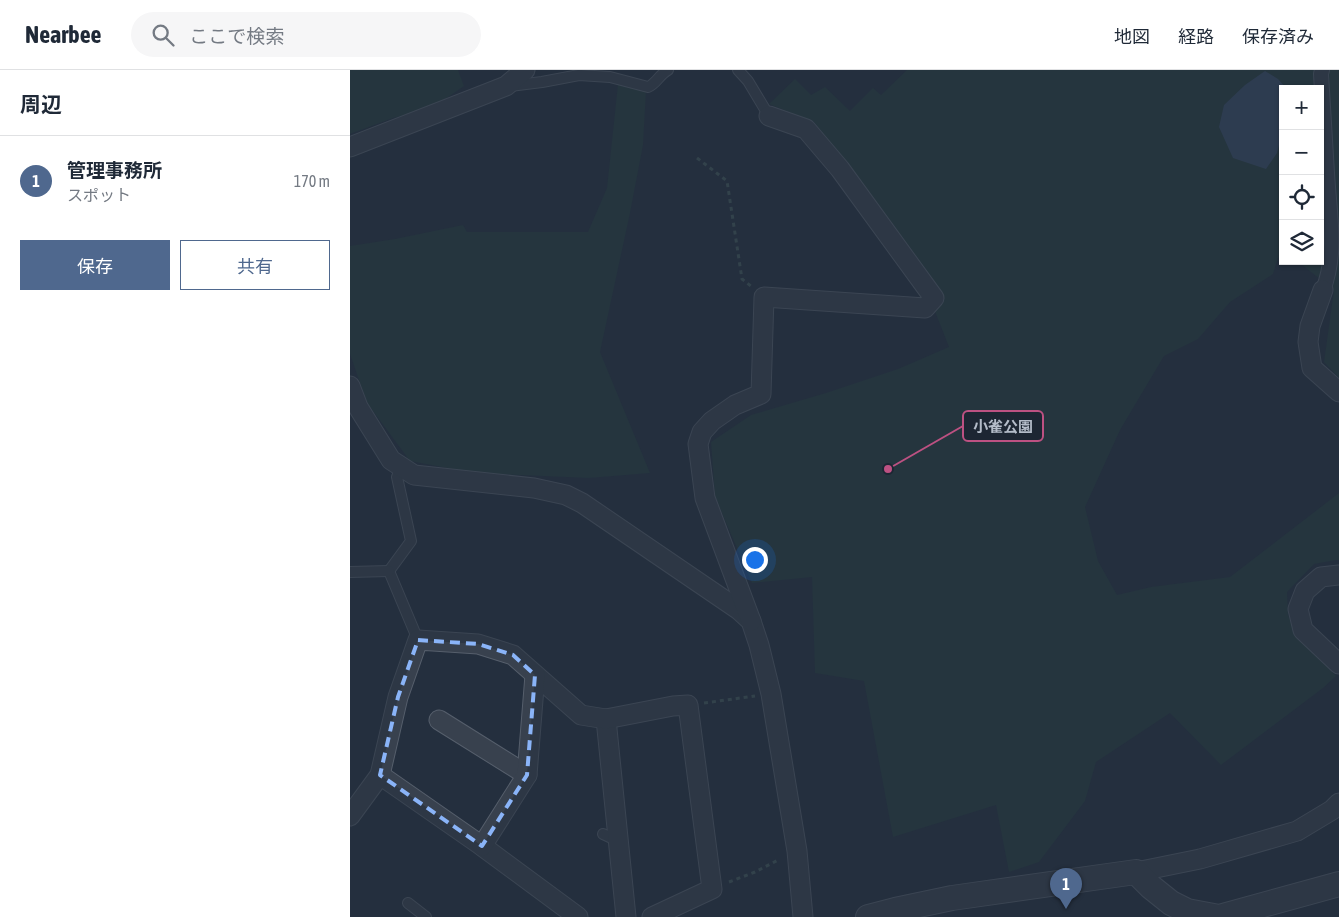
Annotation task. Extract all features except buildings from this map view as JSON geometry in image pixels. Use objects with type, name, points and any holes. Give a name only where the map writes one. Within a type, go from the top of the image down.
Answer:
[{"type":"street","points":[[350,148],[506,86],[525,70]]},
{"type":"street","points":[[1322,70],[1322,84],[1332,137],[1327,174],[1332,246],[1327,281],[1310,326],[1308,342],[1312,368],[1339,392]]},
{"type":"street","points":[[769,116],[806,129],[840,169],[934,298],[925,308],[764,296],[761,394],[735,405],[712,421],[702,432],[698,444],[705,498],[760,645],[771,694],[797,851],[803,917]]},
{"type":"street","points":[[350,386],[358,407],[391,460],[414,475],[534,488],[566,495],[582,503],[739,610],[750,621]]},
{"type":"street","points":[[1339,575],[1321,577],[1304,591],[1298,609],[1303,630],[1339,664]]},
{"type":"street","points":[[350,816],[380,775],[398,697],[418,640],[478,644],[513,654],[581,715],[606,719],[673,706],[688,705],[712,888],[652,917]]},
{"type":"street","points":[[482,846],[527,775],[535,675]]},
{"type":"street","points":[[606,719],[611,838],[626,917]]},
{"type":"street","points":[[439,720],[527,775]]},
{"type":"street","points":[[380,775],[482,846],[578,917]]},
{"type":"street","points":[[868,917],[952,898],[1136,872],[1200,859],[1297,831],[1332,810],[1339,803]]},
{"type":"street","points":[[1136,872],[1171,903],[1188,911],[1219,917],[1339,884]]},
{"type":"lane","points":[[506,86],[579,76],[610,77],[648,87],[668,70]]},
{"type":"lane","points":[[738,70],[748,81],[769,116]]},
{"type":"lane","points":[[389,571],[411,541],[397,477],[401,466]]},
{"type":"lane","points":[[350,572],[389,571]]},
{"type":"lane","points":[[389,571],[418,640]]},
{"type":"lane","points":[[408,903],[421,916]]},
{"type":"path","points":[[697,158],[727,181],[742,279],[764,296]]},
{"type":"path","points":[[688,705],[771,694]]},
{"type":"path","points":[[712,888],[755,872],[797,851]]},
{"type":"highlighted area","points":[[418,640],[478,644],[513,655],[535,675],[527,775],[482,846],[380,775],[398,697]]},
{"type":"green space","points":[[350,70],[458,70],[464,86],[431,109],[393,118],[350,134]]},
{"type":"green space","points":[[907,70],[1339,70],[1339,378],[1324,362],[1334,290],[1302,265],[1324,265],[1324,85],[1279,85],[1279,257],[1273,274],[1230,302],[1198,339],[1164,356],[1120,430],[1085,507],[1098,561],[1117,595],[1151,587],[1230,577],[1339,493],[1339,560],[1314,564],[1287,592],[1288,615],[1299,639],[1336,676],[1323,688],[1221,765],[1170,713],[1096,762],[1085,801],[1039,862],[1009,872],[996,805],[893,837],[864,681],[815,673],[812,577],[752,583],[715,497],[711,442],[751,415],[898,369],[949,347],[912,253],[814,122],[769,104],[795,79],[811,95],[825,87],[850,111],[873,88],[881,95]]},
{"type":"green space","points":[[618,84],[646,91],[643,145],[600,352],[650,473],[589,478],[474,473],[410,461],[367,403],[350,354],[350,246],[463,225],[467,232],[588,232],[607,188]]},
{"type":"water","points":[[1265,71],[1278,79],[1283,85],[1279,85],[1279,145],[1277,153],[1266,169],[1233,158],[1219,127],[1224,105],[1245,85]]},
{"type":"place","name":"小雀公園","points":[[888,469]]},
{"type":"place","name":"管理事務所","points":[[1066,909]]}]
